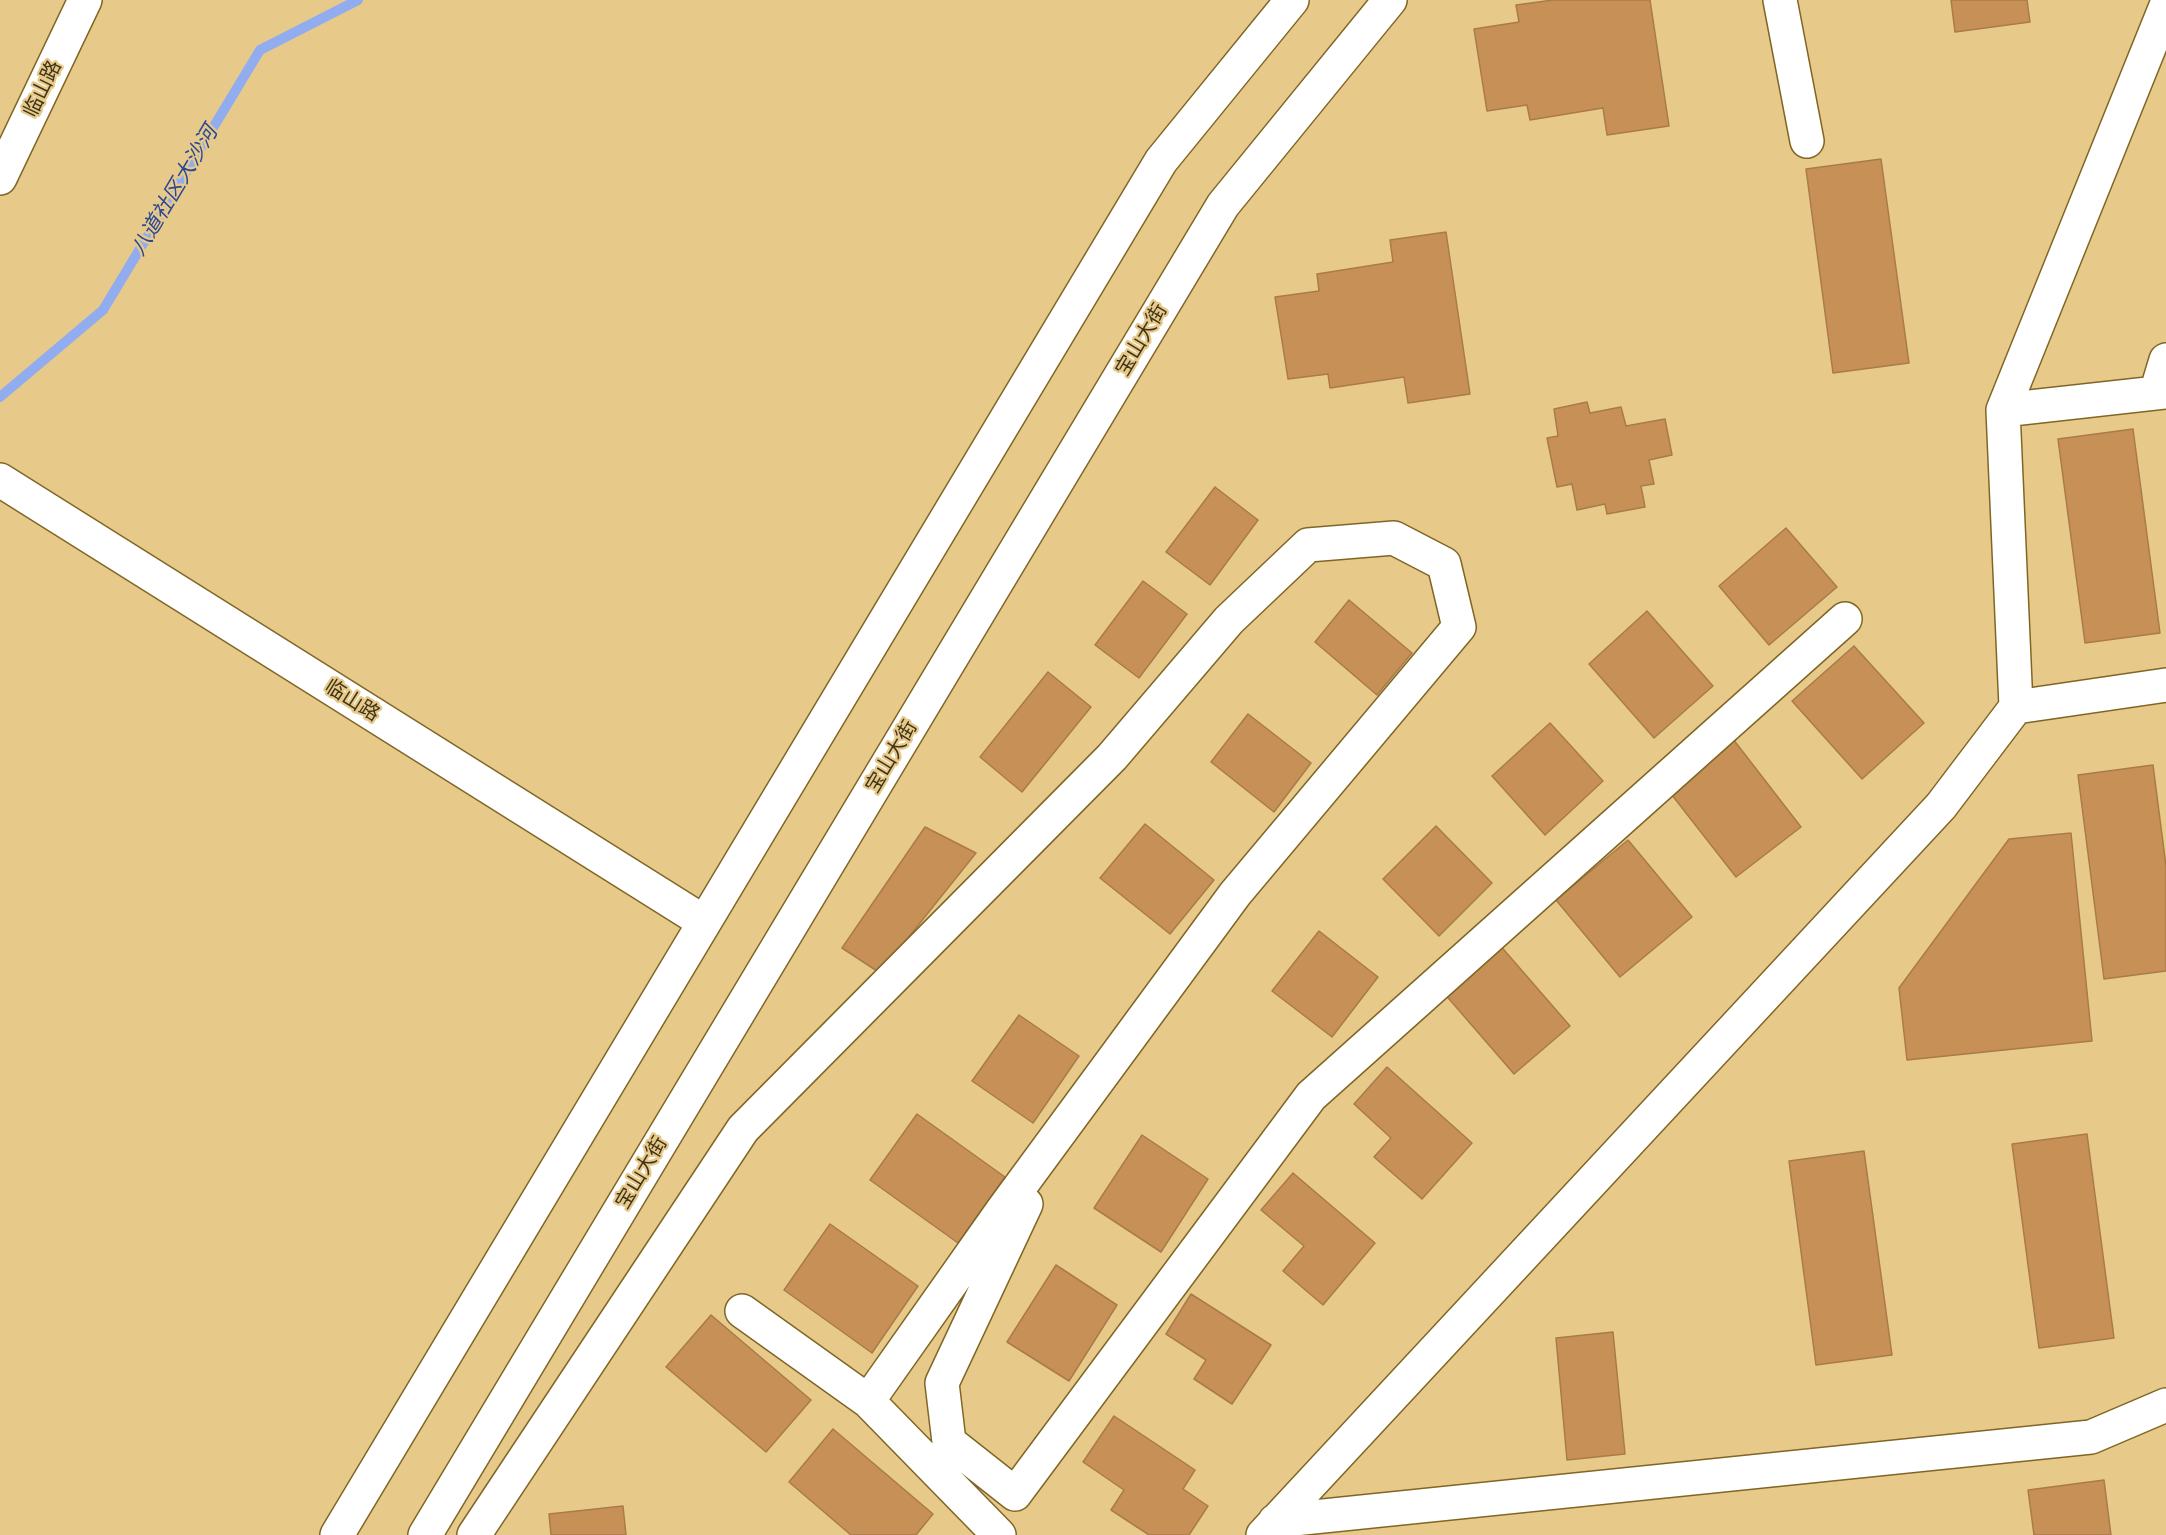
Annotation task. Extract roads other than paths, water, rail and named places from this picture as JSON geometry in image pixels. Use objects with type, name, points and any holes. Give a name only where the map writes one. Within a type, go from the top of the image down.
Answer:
[{"type":"street","name":"临山路","points":[[0,178],[85,0]]},
{"type":"street","points":[[337,1535],[1161,161],[1292,0]]},
{"type":"street","name":"宝山大街","points":[[425,1535],[1223,205],[1390,0]]},
{"type":"street","points":[[1780,0],[1807,141]]},
{"type":"street","points":[[1269,1528],[1941,806],[2016,707],[2003,410],[2166,6]]},
{"type":"street","points":[[2003,410],[2161,392],[2166,360]]},
{"type":"street","name":"临山路","points":[[0,480],[704,922]]},
{"type":"street","points":[[474,1535],[743,1130],[1112,757],[1229,620],[1308,545],[1394,538],[1444,564],[1459,627],[1235,894],[1058,1134],[868,1401]]},
{"type":"street","points":[[1058,1134],[942,1383],[949,1442],[1015,1494],[1311,1095],[1845,619]]},
{"type":"street","points":[[2016,707],[2166,685]]},
{"type":"street","points":[[742,1311],[868,1401],[999,1535]]},
{"type":"street","points":[[1269,1528],[2091,1437],[2166,1405]]},
{"type":"waterway","name":"八道社区大沙河","points":[[0,397],[103,310],[260,50],[358,0]]}]
